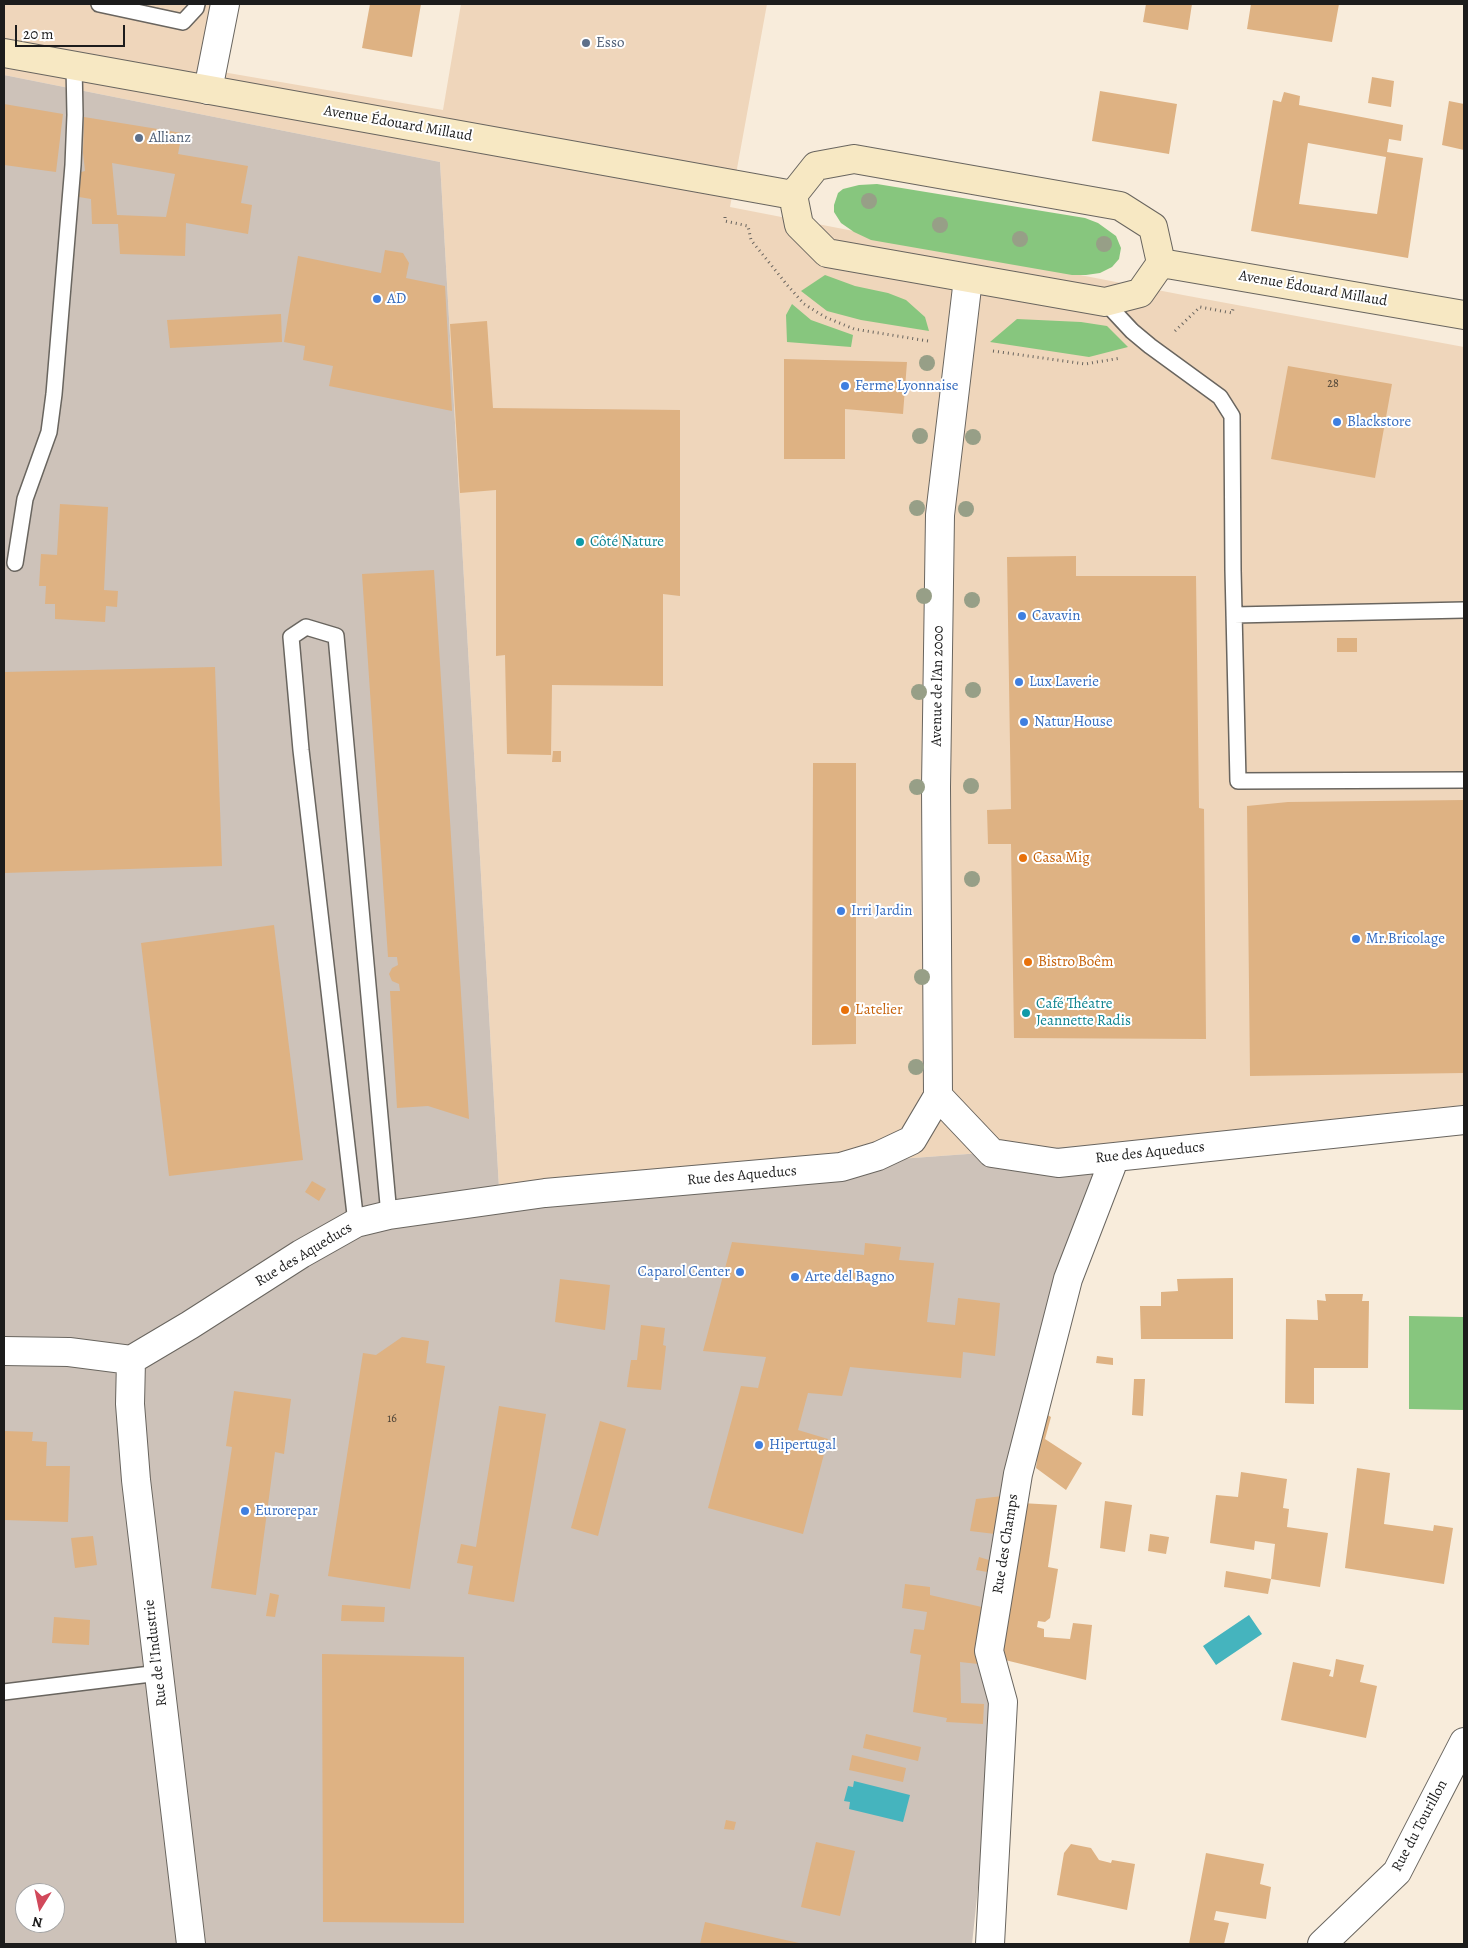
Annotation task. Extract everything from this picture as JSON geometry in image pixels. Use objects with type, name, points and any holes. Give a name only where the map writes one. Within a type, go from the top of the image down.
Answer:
[{"type":"main road","name":"Avenue Édouard Millaud","points":[[4,53],[792,195]]},
{"type":"main road","points":[[854,159],[1120,206],[1153,227],[1161,264],[1140,293],[1105,302],[827,253],[799,225],[792,195],[816,166],[854,159]]},
{"type":"main road","name":"Avenue Édouard Millaud","points":[[1161,264],[1464,315]]},
{"type":"street","points":[[208,90],[225,4]]},
{"type":"street","name":"Avenue de l'An 2000","points":[[938,1096],[936,787],[940,515],[968,279]]},
{"type":"street","name":"Rue des Aqueducs","points":[[130,1360],[190,1325],[301,1254],[356,1223],[389,1215],[545,1193],[842,1167],[878,1156],[912,1140],[938,1096],[992,1153],[1058,1163],[1464,1120]]},
{"type":"street","name":"Rue des Champs","points":[[990,1944],[1003,1702],[989,1651],[1018,1474],[1068,1279],[1115,1157]]},
{"type":"street","points":[[4,1351],[69,1352],[130,1360]]},
{"type":"street","name":"Rue de l'Industrie","points":[[130,1360],[130,1404],[136,1480],[191,1944]]},
{"type":"street","name":"Rue du Tourillon","points":[[1322,1944],[1397,1872],[1464,1742]]},
{"type":"lane","points":[[99,4],[182,22],[196,8],[197,4]]},
{"type":"lane","points":[[16,563],[25,499],[49,432],[54,394],[73,165],[74,65]]},
{"type":"lane","points":[[1105,302],[1132,331],[1150,346],[1220,397],[1232,416],[1238,781],[1464,780]]},
{"type":"lane","points":[[1234,615],[1464,610]]},
{"type":"lane","points":[[356,1223],[301,750],[291,637],[306,627],[336,636],[389,1215]]},
{"type":"lane","points":[[4,1692],[159,1673]]},
{"type":"shaded area","points":[[4,4],[218,4],[205,69],[443,110],[461,4],[767,4],[730,207],[1183,295],[1464,347],[1464,1105],[1106,1144],[499,1188],[440,162],[4,75]]},
{"type":"shaded area","points":[[4,75],[440,162],[499,1188],[1106,1144],[1040,1344],[996,1718],[972,1944],[4,1944]]},
{"type":"green space","points":[[877,184],[1085,218],[1098,223],[1116,236],[1121,248],[1119,259],[1112,267],[1100,273],[1072,275],[871,240],[841,223],[834,212],[834,205],[838,193],[843,189],[859,185]]},
{"type":"green space","points":[[825,275],[855,286],[888,293],[906,300],[925,317],[929,331],[861,320],[827,311],[801,291]]},
{"type":"green space","points":[[792,304],[811,320],[853,335],[851,347],[787,342],[786,315]]},
{"type":"green space","points":[[1017,319],[1081,322],[1107,326],[1128,347],[1089,357],[990,342]]},
{"type":"green space","points":[[1409,1316],[1464,1317],[1464,1410],[1409,1409]]},
{"type":"water","points":[[1249,1615],[1262,1634],[1216,1665],[1203,1646]]},
{"type":"water","points":[[854,1781],[910,1795],[903,1822],[849,1809],[850,1802],[844,1801],[848,1786],[853,1787]]},
{"type":"building","points":[[370,4],[421,4],[412,57],[362,48]]},
{"type":"building","points":[[1146,4],[1192,4],[1188,30],[1143,22]]},
{"type":"building","points":[[1251,4],[1339,4],[1332,42],[1247,29]]},
{"type":"building","points":[[1372,77],[1394,81],[1391,107],[1368,103]]},
{"type":"building","points":[[1100,91],[1177,104],[1169,154],[1092,141]]},
{"type":"building","points":[[1284,92],[1300,96],[1299,105],[1403,125],[1401,141],[1389,139],[1387,152],[1423,158],[1408,258],[1251,231],[1273,100],[1281,102]],"holes":[[[1308,143],[1386,157],[1377,214],[1299,204]]]},
{"type":"building","points":[[1449,101],[1464,104],[1464,150],[1442,145]]},
{"type":"building","points":[[4,104],[63,114],[56,172],[4,165]]},
{"type":"building","points":[[84,117],[182,133],[178,154],[248,166],[241,203],[252,205],[248,234],[186,223],[185,256],[120,254],[118,224],[92,224],[91,199],[79,197],[81,172],[85,171],[83,153]],"holes":[[[112,163],[175,174],[166,217],[117,215]]]},
{"type":"building","points":[[385,250],[403,253],[409,263],[406,278],[445,286],[452,411],[329,386],[333,366],[303,360],[305,346],[284,342],[298,256],[381,273]]},
{"type":"building","points":[[281,314],[282,342],[170,348],[167,320]]},
{"type":"building","name":"Côté Nature","points":[[487,321],[493,408],[680,410],[680,596],[663,594],[663,686],[552,685],[551,755],[507,754],[505,655],[496,656],[496,490],[460,493],[450,324]]},
{"type":"building","name":"Ferme Lyonnaise","points":[[784,359],[907,362],[903,414],[845,409],[845,459],[784,459]]},
{"type":"building","points":[[1288,366],[1392,384],[1375,478],[1271,459]]},
{"type":"building","points":[[60,504],[108,507],[104,590],[118,591],[117,607],[106,606],[105,622],[55,619],[55,604],[45,604],[46,586],[39,586],[41,554],[57,555]]},
{"type":"building","points":[[1076,556],[1076,576],[1196,576],[1199,808],[1204,809],[1206,1039],[1014,1038],[1011,844],[988,844],[987,810],[1011,809],[1007,557]]},
{"type":"building","points":[[434,570],[469,1119],[428,1106],[397,1108],[390,991],[400,991],[399,984],[392,981],[389,974],[392,968],[398,965],[397,957],[388,957],[362,574]]},
{"type":"building","points":[[1337,638],[1357,638],[1357,652],[1337,652]]},
{"type":"building","points":[[215,667],[222,866],[4,873],[4,672]]},
{"type":"building","points":[[553,751],[561,751],[561,762],[552,762]]},
{"type":"building","points":[[813,763],[856,763],[856,1044],[812,1045]]},
{"type":"building","name":"Mr.Bricolage","points":[[1464,800],[1464,1073],[1250,1076],[1247,806],[1288,802]]},
{"type":"building","points":[[274,925],[303,1160],[169,1176],[141,943]]},
{"type":"building","points":[[312,1181],[326,1189],[319,1201],[305,1192]]},
{"type":"building","points":[[732,1242],[864,1255],[865,1243],[901,1247],[899,1260],[934,1263],[927,1322],[955,1325],[958,1298],[1000,1303],[995,1356],[963,1352],[961,1378],[850,1367],[842,1396],[808,1393],[798,1430],[828,1439],[803,1534],[708,1508],[741,1386],[758,1388],[766,1357],[703,1351]]},
{"type":"building","points":[[1233,1278],[1233,1339],[1141,1339],[1140,1306],[1161,1306],[1161,1292],[1178,1291],[1177,1279]]},
{"type":"building","points":[[560,1279],[610,1285],[605,1330],[555,1322]]},
{"type":"building","points":[[1325,1294],[1363,1294],[1362,1301],[1369,1301],[1368,1368],[1314,1368],[1314,1404],[1285,1403],[1286,1319],[1318,1320],[1317,1300],[1326,1301]]},
{"type":"building","points":[[641,1325],[665,1328],[663,1345],[666,1346],[661,1390],[627,1387],[631,1360],[637,1360]]},
{"type":"building","points":[[402,1337],[429,1341],[426,1363],[445,1366],[410,1589],[328,1576],[363,1353],[376,1355]]},
{"type":"building","points":[[1097,1356],[1113,1358],[1113,1365],[1096,1363]]},
{"type":"building","points":[[1134,1379],[1145,1379],[1143,1416],[1132,1415]]},
{"type":"building","points":[[234,1391],[291,1399],[284,1454],[275,1452],[256,1595],[211,1588],[232,1447],[226,1446]]},
{"type":"building","points":[[499,1406],[546,1414],[514,1602],[468,1594],[473,1566],[457,1563],[461,1544],[476,1547]]},
{"type":"building","points":[[1046,1414],[1051,1417],[1045,1439],[1082,1463],[1066,1490],[1036,1468],[1041,1423]]},
{"type":"building","points":[[600,1421],[626,1429],[598,1536],[571,1528]]},
{"type":"building","points":[[4,1431],[33,1432],[32,1441],[47,1442],[46,1466],[70,1466],[68,1522],[4,1520]]},
{"type":"building","points":[[1357,1468],[1390,1473],[1384,1524],[1433,1531],[1434,1525],[1453,1528],[1444,1584],[1345,1568]]},
{"type":"building","points":[[1241,1472],[1287,1479],[1283,1508],[1289,1509],[1287,1527],[1328,1533],[1320,1587],[1271,1579],[1275,1544],[1255,1541],[1254,1550],[1210,1543],[1216,1495],[1238,1497]]},
{"type":"building","points":[[1003,1496],[995,1534],[970,1531],[976,1499]]},
{"type":"building","points":[[1105,1501],[1132,1505],[1125,1552],[1100,1548]]},
{"type":"building","points":[[1021,1503],[1057,1505],[1048,1567],[1058,1569],[1050,1618],[1045,1622],[1038,1621],[1037,1627],[1044,1629],[1044,1637],[1070,1639],[1073,1623],[1092,1625],[1086,1680],[997,1658]]},
{"type":"building","points":[[1150,1534],[1169,1537],[1166,1554],[1148,1551]]},
{"type":"building","points":[[93,1536],[97,1565],[75,1568],[71,1538]]},
{"type":"building","points":[[979,1557],[989,1560],[987,1572],[976,1570]]},
{"type":"building","points":[[1226,1571],[1271,1579],[1268,1594],[1224,1587]]},
{"type":"building","points":[[905,1584],[930,1587],[930,1595],[986,1608],[978,1664],[960,1662],[961,1703],[984,1704],[983,1724],[946,1722],[947,1718],[913,1712],[921,1655],[910,1653],[914,1629],[924,1630],[927,1612],[902,1608]]},
{"type":"building","points":[[270,1593],[279,1595],[275,1617],[266,1616]]},
{"type":"building","points":[[342,1605],[385,1607],[384,1622],[341,1621]]},
{"type":"building","points":[[54,1617],[90,1620],[89,1645],[52,1643]]},
{"type":"building","points":[[322,1654],[464,1657],[464,1923],[323,1922]]},
{"type":"building","points":[[1336,1659],[1364,1665],[1360,1682],[1377,1686],[1366,1738],[1281,1720],[1293,1662],[1331,1670],[1329,1676],[1333,1677]]},
{"type":"building","points":[[866,1734],[921,1747],[918,1761],[863,1748]]},
{"type":"building","points":[[852,1755],[906,1768],[903,1782],[849,1770]]},
{"type":"building","points":[[726,1820],[736,1822],[734,1830],[724,1829]]},
{"type":"building","points":[[816,1842],[855,1851],[840,1916],[801,1907]]},
{"type":"building","points":[[1071,1844],[1091,1848],[1099,1860],[1111,1863],[1112,1860],[1135,1864],[1127,1910],[1057,1895],[1064,1853]]},
{"type":"building","points":[[1206,1853],[1264,1864],[1260,1884],[1271,1887],[1266,1919],[1216,1911],[1214,1920],[1229,1923],[1224,1944],[1189,1944]]},
{"type":"building","points":[[705,1922],[799,1943],[799,1944],[700,1944]]},
{"type":"place","name":"Esso","points":[[586,43]]},
{"type":"place","name":"Allianz","points":[[139,138]]},
{"type":"place","name":"AD","points":[[377,299]]},
{"type":"place","name":"Ferme Lyonnaise","points":[[845,386]]},
{"type":"place","name":"Blackstore","points":[[1337,422]]},
{"type":"place","name":"Côté Nature","points":[[580,542]]},
{"type":"place","name":"Cavavin","points":[[1022,616]]},
{"type":"place","name":"Lux Laverie","points":[[1019,682]]},
{"type":"place","name":"Natur House","points":[[1024,722]]},
{"type":"place","name":"Casa Mig","points":[[1023,858]]},
{"type":"place","name":"Irri Jardin","points":[[841,911]]},
{"type":"place","name":"Mr.Bricolage","points":[[1356,939]]},
{"type":"place","name":"Bistro Boêm","points":[[1028,962]]},
{"type":"place","name":"L'atelier","points":[[845,1010]]},
{"type":"place","name":"Café Théatre Jeannette Radis","points":[[1026,1013]]},
{"type":"place","name":"Caparol Center","points":[[740,1272]]},
{"type":"place","name":"Arte del Bagno","points":[[795,1277]]},
{"type":"place","name":"Hipertugal","points":[[759,1445]]},
{"type":"place","name":"Eurorepar","points":[[245,1511]]}]
